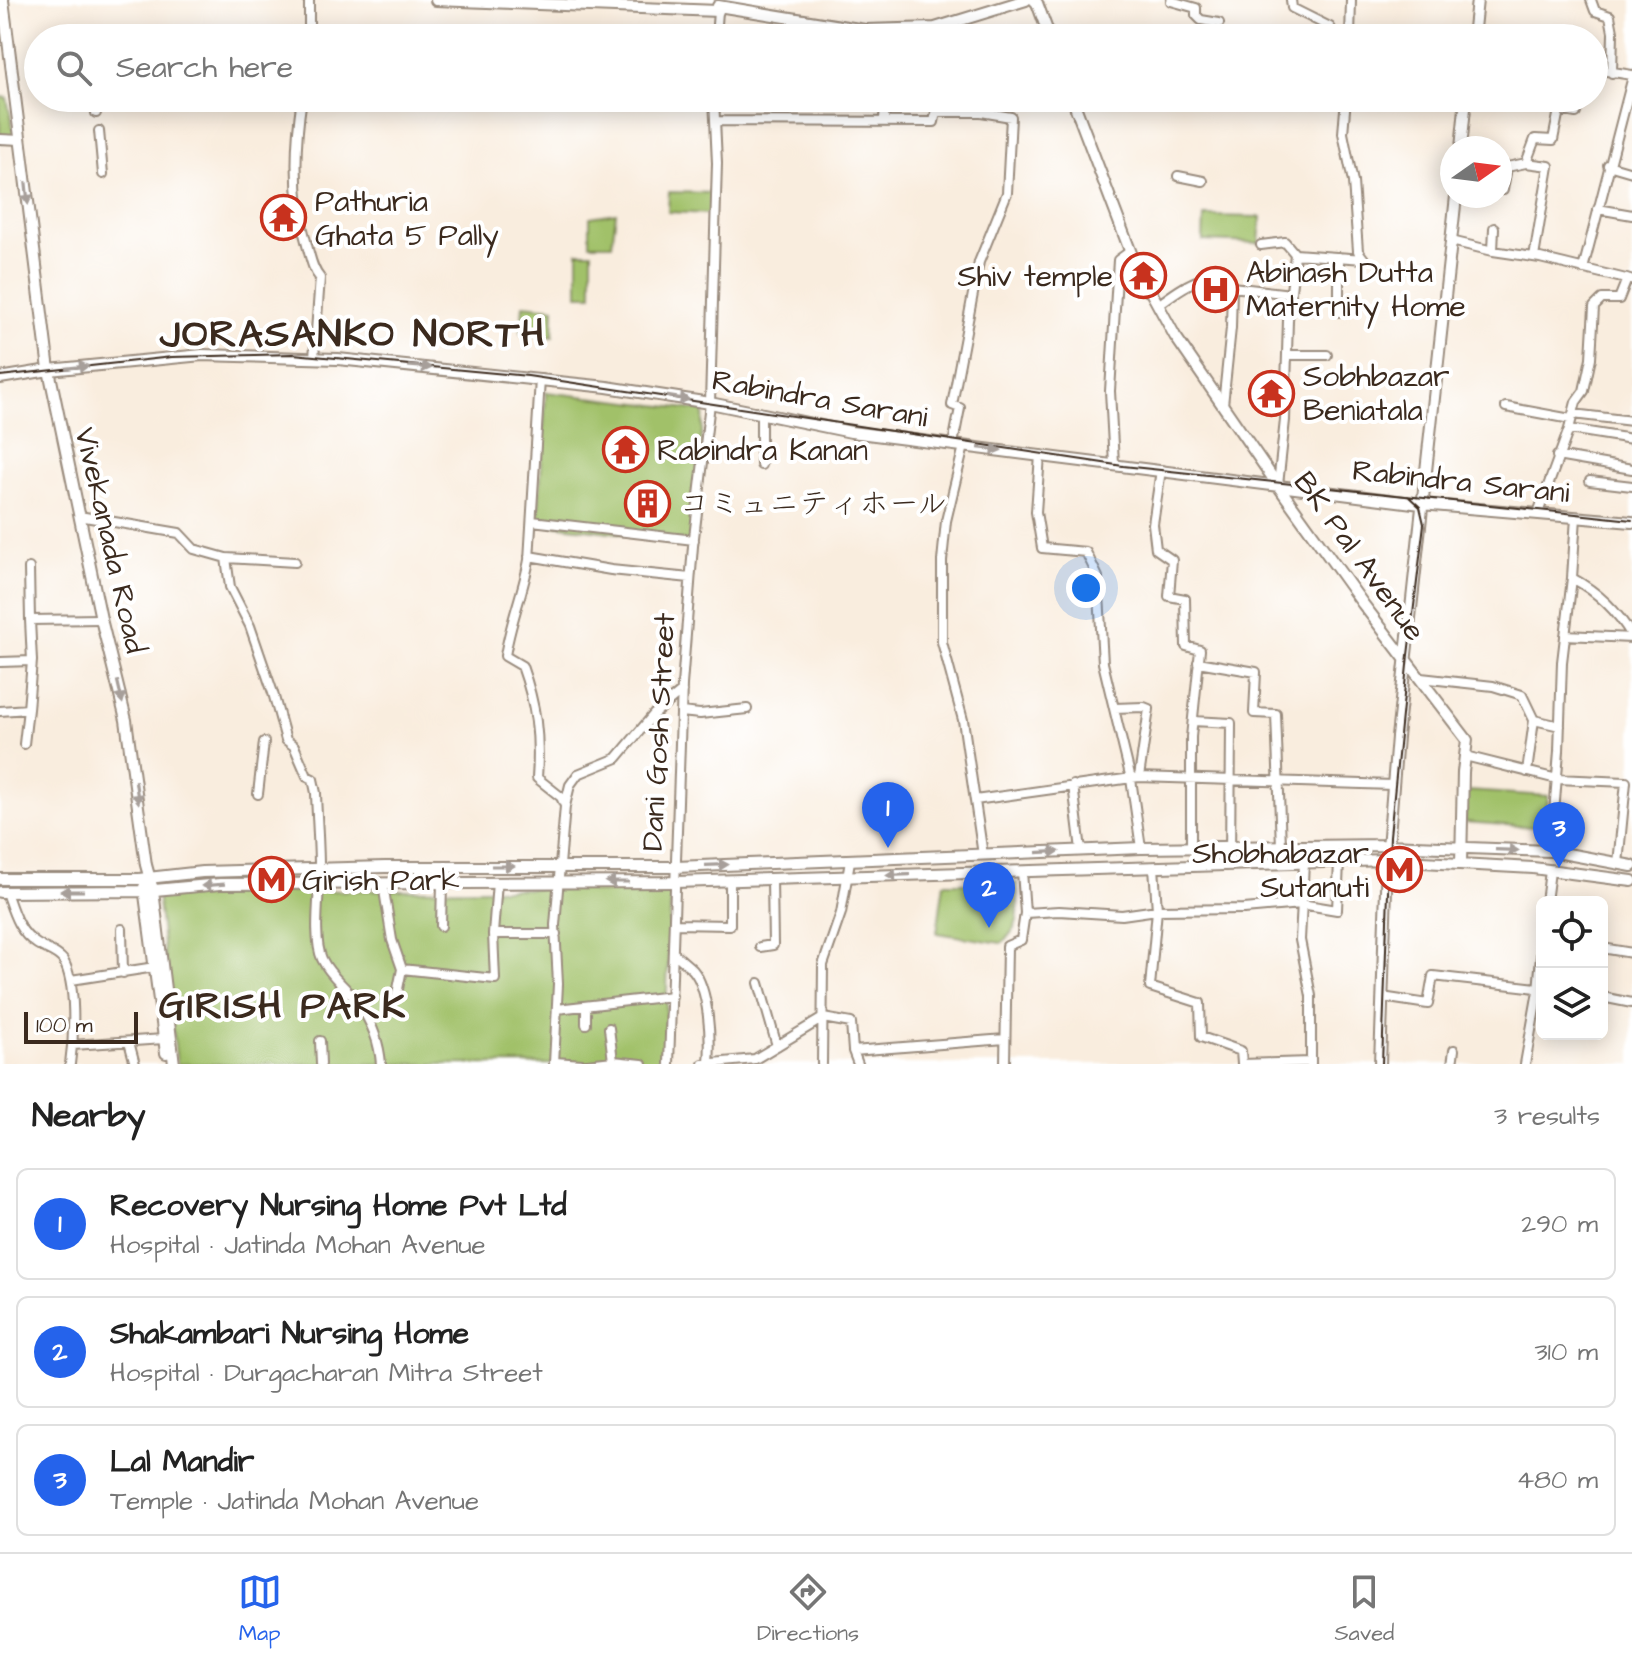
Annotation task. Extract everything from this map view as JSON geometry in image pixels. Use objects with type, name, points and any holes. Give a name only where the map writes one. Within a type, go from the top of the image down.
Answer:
[{"type":"main road","points":[[436,0],[718,6],[829,24]]},
{"type":"main road","points":[[948,24],[1026,0]]},
{"type":"main road","points":[[1034,0],[1045,24]]},
{"type":"main road","points":[[1474,24],[1477,0]]},
{"type":"main road","name":"Vivekanada Road","points":[[2,3],[49,370],[101,619],[126,720],[148,885]]},
{"type":"main road","name":"BK Pal Avenue","points":[[1077,112],[1143,288],[1151,292],[1175,336],[1278,485],[1467,740],[1461,864]]},
{"type":"main road","points":[[1462,136],[1465,112]]},
{"type":"main road","points":[[1380,1064],[1387,860],[1393,785],[1455,208]]},
{"type":"main road","name":"Rabindra Sarani","points":[[0,378],[49,370],[202,355],[314,358],[540,379],[710,403],[851,432],[1421,504],[1632,522]]},
{"type":"main road","points":[[0,879],[148,885],[202,872],[676,867],[1141,848],[1388,845],[1551,851],[1632,866]]},
{"type":"main road","points":[[3,892],[148,885],[730,881],[1387,860],[1550,871],[1632,881]]},
{"type":"main road","points":[[148,885],[167,1064]]},
{"type":"main road","points":[[148,885],[174,1064]]},
{"type":"street","points":[[309,0],[309,24]]},
{"type":"street","points":[[1291,0],[1292,8],[1324,24]]},
{"type":"street","points":[[1350,24],[1351,0]]},
{"type":"street","points":[[1591,0],[1595,11],[1610,16],[1613,32],[1612,73]]},
{"type":"street","points":[[1171,2],[1196,8],[1196,15],[1201,20],[1219,23]]},
{"type":"street","points":[[793,18],[793,24]]},
{"type":"street","points":[[1583,269],[1632,77],[1608,72]]},
{"type":"street","points":[[301,112],[295,176],[301,226],[314,270],[320,278],[314,358]]},
{"type":"street","name":"Dani Gosh Street","points":[[669,1064],[682,691],[690,578],[710,403],[716,112]]},
{"type":"street","points":[[884,112],[884,122]]},
{"type":"street","points":[[717,121],[934,122],[936,112],[981,112],[1011,117],[1007,193],[979,262],[952,405],[960,408],[959,445],[942,561],[942,642],[963,720],[983,855]]},
{"type":"street","points":[[1295,254],[1364,259],[1358,251],[1353,182],[1343,133],[1345,112]]},
{"type":"street","points":[[1526,163],[1535,139],[1553,140],[1559,112]]},
{"type":"street","points":[[99,131],[103,174]]},
{"type":"street","points":[[0,139],[21,140]]},
{"type":"street","points":[[1512,166],[1526,163],[1549,166],[1534,257]]},
{"type":"street","points":[[1608,165],[1632,172]]},
{"type":"street","points":[[1178,176],[1203,181]]},
{"type":"street","points":[[1598,209],[1632,215]]},
{"type":"street","points":[[1493,251],[1494,228]]},
{"type":"street","points":[[1451,241],[1629,280],[1619,299],[1602,299],[1594,307],[1591,358],[1584,391],[1576,402],[1538,513]]},
{"type":"street","points":[[1261,245],[1285,242],[1295,254],[1278,485]]},
{"type":"street","points":[[1114,464],[1110,391],[1118,260],[1132,256]]},
{"type":"street","points":[[1339,257],[1339,312]]},
{"type":"street","points":[[1158,305],[1194,279],[1225,280],[1232,287],[1291,294]]},
{"type":"street","points":[[1223,405],[1232,287]]},
{"type":"street","points":[[1288,355],[1327,355]]},
{"type":"street","points":[[540,379],[529,556],[524,589],[512,619],[505,656],[522,666],[534,701],[538,726],[537,778],[561,797],[565,806]]},
{"type":"street","points":[[1506,407],[1572,417],[1632,421]]},
{"type":"street","points":[[761,414],[761,465]]},
{"type":"street","points":[[1569,429],[1632,439]]},
{"type":"street","points":[[1040,455],[1036,512],[1042,548],[1086,552],[1098,577],[1103,663],[1135,778],[1141,848]]},
{"type":"street","points":[[1557,456],[1632,469]]},
{"type":"street","points":[[1161,470],[1153,524],[1156,549],[1172,560],[1169,596],[1185,599],[1186,646],[1200,650],[1190,779],[1191,848]]},
{"type":"street","points":[[1590,481],[1632,486]]},
{"type":"street","points":[[79,516],[179,533],[194,549],[226,558],[295,562]]},
{"type":"street","points":[[1551,851],[1576,517]]},
{"type":"street","points":[[532,521],[694,540]]},
{"type":"street","points":[[529,556],[611,570],[690,578]]},
{"type":"street","points":[[226,558],[230,587],[250,626],[286,740],[294,746],[307,776],[313,779],[321,958],[339,985],[352,995],[371,1025],[380,1047],[381,1064]]},
{"type":"street","points":[[24,744],[32,661],[29,568]]},
{"type":"street","points":[[1572,578],[1611,605],[1632,637]]},
{"type":"street","points":[[30,620],[101,619]]},
{"type":"street","points":[[1565,635],[1632,637]]},
{"type":"street","points":[[0,662],[32,661]]},
{"type":"street","points":[[1198,662],[1256,672],[1254,713],[1276,714],[1281,846]]},
{"type":"street","points":[[1421,678],[1493,686],[1522,695],[1534,720],[1527,772]]},
{"type":"street","points":[[642,1064],[613,1061],[554,1063],[558,883],[565,806],[570,785],[578,774],[617,758],[654,714],[682,691]]},
{"type":"street","points":[[1114,708],[1149,709],[1135,778]]},
{"type":"street","points":[[0,711],[28,709]]},
{"type":"street","points":[[681,712],[700,714],[747,709]]},
{"type":"street","points":[[1534,720],[1560,726]]},
{"type":"street","points":[[1193,721],[1231,723],[1230,864]]},
{"type":"street","points":[[258,794],[264,742]]},
{"type":"street","points":[[1465,756],[1557,779],[1626,782],[1618,864]]},
{"type":"street","points":[[975,800],[1135,778],[1393,785]]},
{"type":"street","points":[[1073,785],[1081,850]]},
{"type":"street","points":[[822,1064],[823,965],[841,913],[850,861]]},
{"type":"street","points":[[1025,913],[1059,911],[1122,915],[1157,910],[1244,909],[1301,904],[1337,910],[1339,861]]},
{"type":"street","points":[[1154,867],[1157,910],[1150,987],[1200,1003],[1201,1037],[1241,1051],[1242,1064],[1311,1063],[1311,996],[1300,940],[1304,863]]},
{"type":"street","points":[[1005,1064],[1007,946],[1021,940],[1025,913],[1022,871]]},
{"type":"street","points":[[1547,896],[1550,871]]},
{"type":"street","points":[[760,947],[773,945],[772,879]]},
{"type":"street","points":[[675,924],[730,925],[730,881]]},
{"type":"street","points":[[402,969],[495,979],[493,934],[497,882]]},
{"type":"street","points":[[441,926],[442,883]]},
{"type":"street","points":[[383,884],[392,940],[402,969],[397,994]]},
{"type":"street","points":[[3,892],[19,926],[35,943],[61,957],[71,980],[73,1045],[70,1064]]},
{"type":"street","points":[[122,929],[123,973]]},
{"type":"street","points":[[493,934],[556,934]]},
{"type":"street","points":[[1608,949],[1632,953]]},
{"type":"street","points":[[674,953],[695,972],[701,988],[711,1039],[709,1063]]},
{"type":"street","points":[[71,980],[155,967]]},
{"type":"street","points":[[1382,997],[1428,1004],[1433,976],[1536,987]]},
{"type":"street","points":[[759,983],[777,1046]]},
{"type":"street","points":[[557,1009],[672,996]]},
{"type":"street","points":[[1608,998],[1632,1003]]},
{"type":"street","points":[[1525,1064],[1536,1004]]},
{"type":"street","points":[[586,1006],[586,1024]]},
{"type":"street","points":[[703,1064],[755,1061],[823,1018],[851,1023],[853,1051],[858,1064]]},
{"type":"street","points":[[609,1028],[613,1061]]},
{"type":"street","points":[[73,1045],[164,1039]]},
{"type":"street","points":[[853,1051],[1005,1039]]},
{"type":"street","points":[[320,1041],[321,1064]]},
{"type":"street","points":[[129,1042],[135,1064]]},
{"type":"street","points":[[1452,1064],[1454,1050]]},
{"type":"green space","points":[[0,97],[7,98],[16,143],[0,142]]},
{"type":"green space","points":[[669,192],[712,193],[711,214],[668,212]]},
{"type":"green space","points":[[616,213],[612,244],[590,244],[590,217]]},
{"type":"green space","points":[[1204,216],[1261,217],[1259,243],[1203,241]]},
{"type":"green space","points":[[578,252],[592,252],[592,295],[578,295]]},
{"type":"green space","points":[[523,305],[554,308],[553,337],[521,334]]},
{"type":"green space","points":[[546,392],[704,411],[691,542],[538,523]]},
{"type":"green space","points":[[1467,791],[1548,796],[1545,828],[1465,822]]},
{"type":"green space","points":[[944,883],[1017,883],[1018,916],[1008,937],[1001,943],[937,933]]},
{"type":"green space","points":[[671,887],[664,1064],[177,1064],[157,893]]},
{"type":"tram line","points":[[0,376],[172,357],[293,354],[528,376],[1123,466],[1632,520]]},
{"type":"tram line","points":[[1382,1064],[1390,836],[1424,524],[1420,507],[1408,496]]},
{"type":"place","name":"Pathuria Ghata 5 Pally","points":[[284,218]]},
{"type":"place","name":"Shiv temple","points":[[1144,276]]},
{"type":"place","name":"Abinash Dutta Maternity Home","points":[[1215,289]]},
{"type":"place","name":"Sobhbazar Beniatala","points":[[1272,393]]},
{"type":"place","name":"Rabindra Kanan","points":[[626,450]]},
{"type":"place","name":"コミュニティホール","points":[[648,503]]},
{"type":"place","name":"Recovery Nursing Home Pvt Ltd","points":[[888,848]]},
{"type":"place","name":"Lal Mandir","points":[[1559,868]]},
{"type":"place","name":"Shobhabazar Sutanuti","points":[[1400,870]]},
{"type":"place","name":"Girish Park","points":[[271,880]]},
{"type":"place","name":"Shakambari Nursing Home","points":[[989,928]]},
{"type":"district","name":"JORASANKO NORTH","points":[[353,333]]},
{"type":"district","name":"GIRISH PARK","points":[[283,1005]]}]
